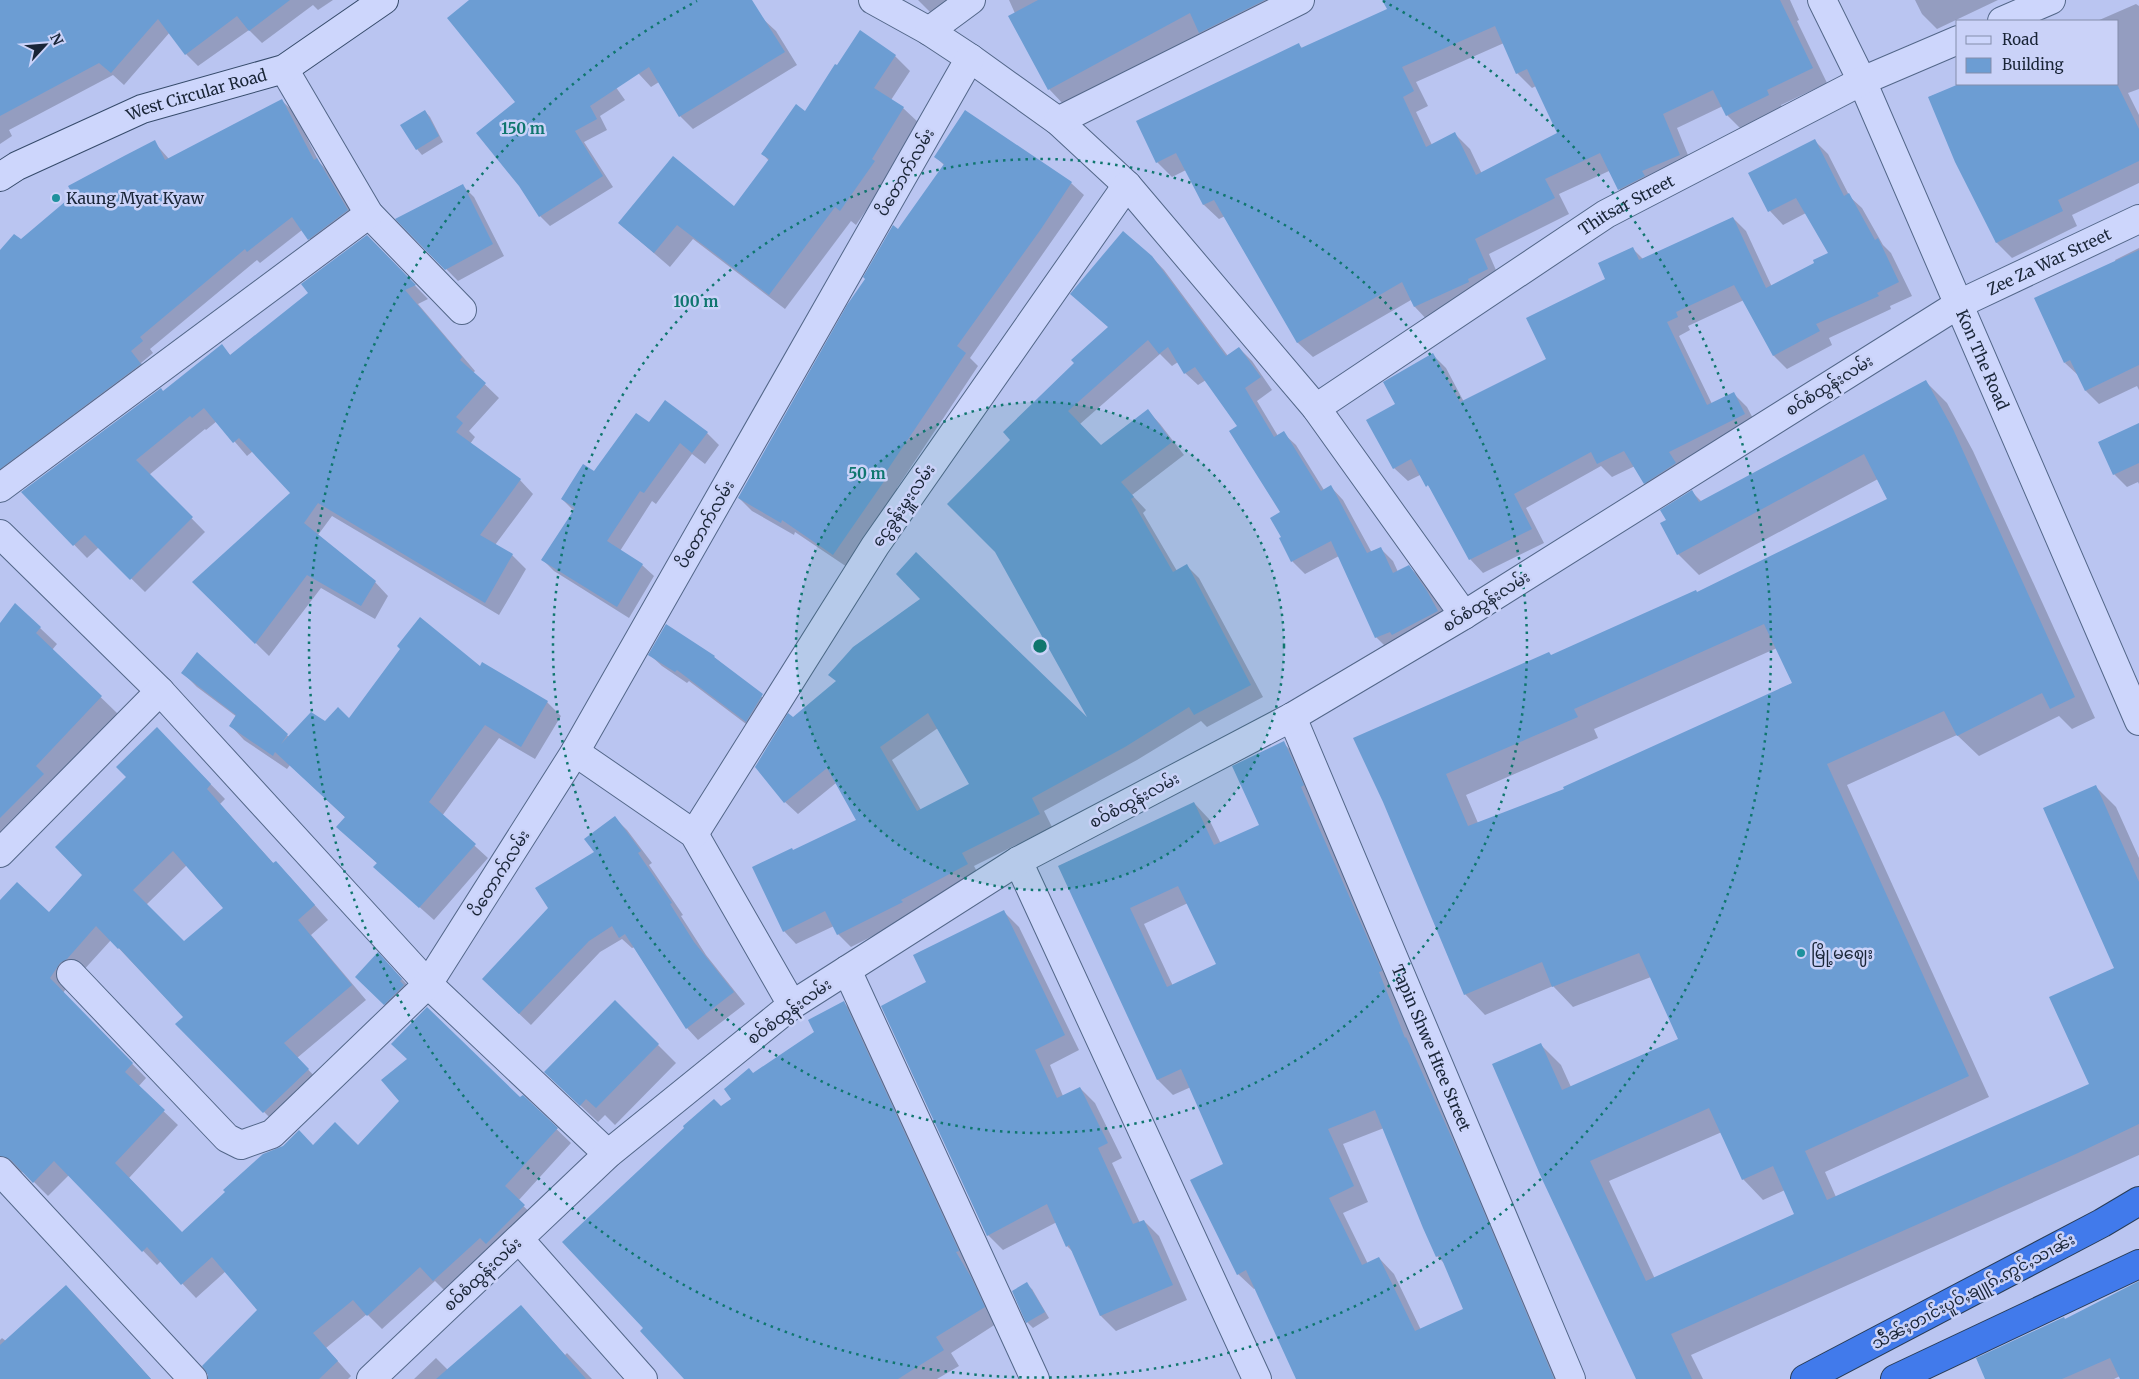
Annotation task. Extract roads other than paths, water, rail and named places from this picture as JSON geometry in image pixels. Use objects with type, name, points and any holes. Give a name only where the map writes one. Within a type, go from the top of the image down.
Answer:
[{"type":"highway","name":"သဵႅၼ်ႈတၢင်းပူဝ်ႇၶျူၵ်ႉဢွင်ႇသၢၼ်း","points":[[1805,1379],[2102,1223],[2139,1201]]},
{"type":"highway","points":[[1895,1379],[1926,1372],[2139,1264]]},
{"type":"street","name":"West Circular Road","points":[[0,177],[17,166],[142,109],[284,69],[384,0]]},
{"type":"street","points":[[873,0],[929,31],[1058,121],[1127,185],[1316,408],[1464,615]]},
{"type":"street","points":[[929,31],[971,0]]},
{"type":"street","points":[[1058,121],[1300,0]]},
{"type":"street","name":"Kon The Road","points":[[1822,0],[1862,81],[2136,709]]},
{"type":"street","points":[[2004,20],[2051,0]]},
{"type":"street","name":"Thitsar Street","points":[[1316,408],[1606,214],[1862,81],[1956,41]]},
{"type":"street","name":"ပိတောက်လမ်း","points":[[71,974],[227,1138],[241,1145],[272,1134],[428,984],[575,752],[970,58]]},
{"type":"street","points":[[284,69],[370,214],[462,310]]},
{"type":"street","name":"ငွေခွန်းမှူးလမ်း","points":[[694,834],[875,546],[1127,185]]},
{"type":"street","points":[[0,488],[370,214]]},
{"type":"street","name":"Zee Za War Street","points":[[1958,304],[2139,219]]},
{"type":"street","name":"စဝ်စံထွန်းလမ်း","points":[[371,1379],[608,1154],[792,1005],[1018,861],[1292,717],[1464,615],[1958,304]]},
{"type":"street","points":[[0,534],[160,691],[428,984],[608,1154]]},
{"type":"street","points":[[0,853],[160,691]]},
{"type":"street","name":"Tapin Shwe Htee Street","points":[[1292,717],[1571,1379]]},
{"type":"street","points":[[575,752],[694,834],[792,1005]]},
{"type":"street","points":[[1018,861],[1257,1379]]},
{"type":"street","points":[[847,970],[1035,1379]]},
{"type":"street","points":[[0,1171],[193,1379]]},
{"type":"street","points":[[518,1239],[643,1379]]},
{"type":"place","name":"Kaung Myat Kyaw","points":[[56,198]]},
{"type":"place","name":"မြို့မဈေး","points":[[1801,953]]}]
